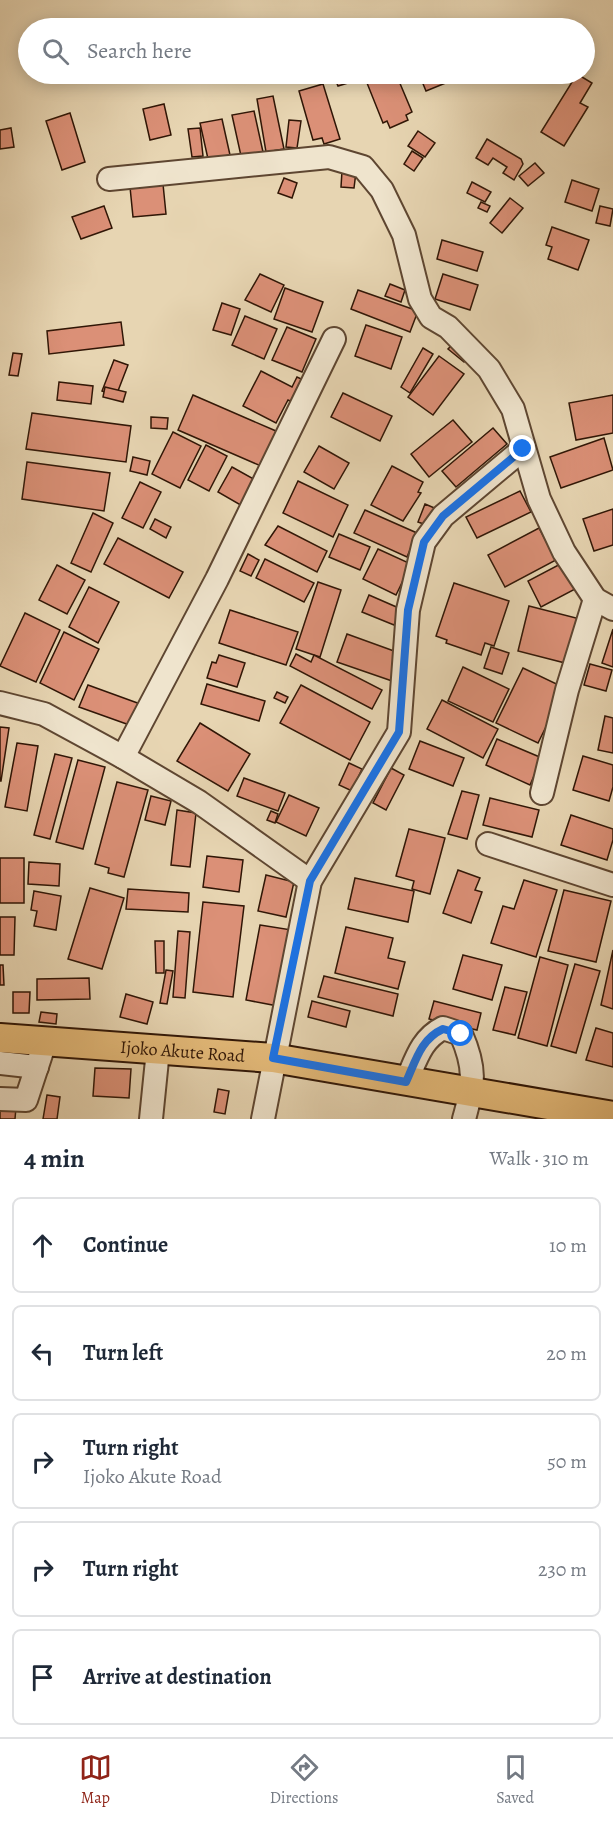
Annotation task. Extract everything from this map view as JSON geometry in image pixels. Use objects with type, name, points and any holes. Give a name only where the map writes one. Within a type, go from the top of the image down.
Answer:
[{"type":"main road","name":"Ijoko Akute Road","points":[[0,1038],[41,1055],[158,1050],[273,1058],[406,1082],[467,1106],[613,1116]]},
{"type":"street","points":[[109,179],[329,157],[363,167],[381,190],[404,236],[420,299],[431,316],[448,327],[489,369],[513,409],[539,499],[564,552],[604,604],[567,690],[542,793]]},
{"type":"street","points":[[123,757],[217,579],[334,339]]},
{"type":"street","points":[[263,1119],[273,1058],[310,881],[399,732],[408,610],[424,542],[443,516],[523,449]]},
{"type":"street","points":[[0,702],[44,714],[123,757],[199,802],[310,881]]},
{"type":"street","points":[[488,844],[613,885]]},
{"type":"street","points":[[406,1082],[421,1048],[431,1034],[443,1029],[451,1029],[461,1034],[470,1053],[474,1077],[467,1106]]},
{"type":"street","points":[[151,1119],[158,1050]]},
{"type":"street","points":[[0,1063],[41,1055],[26,1100],[0,1099]]},
{"type":"building","points":[[323,84],[340,139],[324,144],[322,138],[313,140],[299,91]]},
{"type":"building","points":[[367,84],[400,84],[412,112],[406,115],[408,120],[390,128],[387,121],[383,123]]},
{"type":"building","points":[[423,84],[443,84],[426,91]]},
{"type":"building","points":[[571,84],[591,84],[580,103],[588,107],[564,146],[541,132]]},
{"type":"building","points":[[273,96],[284,149],[266,152],[257,99]]},
{"type":"building","points":[[164,104],[171,135],[150,140],[143,109]]},
{"type":"building","points":[[254,111],[263,152],[241,156],[232,115]]},
{"type":"building","points":[[70,113],[85,162],[62,170],[46,121]]},
{"type":"building","points":[[222,119],[230,155],[208,159],[200,123]]},
{"type":"building","points":[[289,120],[301,121],[297,148],[286,147]]},
{"type":"building","points":[[11,128],[14,147],[0,149],[0,130]]},
{"type":"building","points":[[200,128],[203,156],[192,157],[188,129]]},
{"type":"building","points":[[418,131],[435,143],[425,157],[408,146]]},
{"type":"building","points":[[487,139],[521,159],[523,164],[514,180],[503,173],[507,167],[493,158],[488,165],[476,158]]},
{"type":"building","points":[[412,151],[423,158],[414,171],[404,164]]},
{"type":"building","points":[[535,163],[544,173],[528,186],[519,176]]},
{"type":"building","points":[[342,171],[356,172],[354,188],[341,187]]},
{"type":"building","points":[[284,178],[297,183],[292,198],[278,193]]},
{"type":"building","points":[[572,180],[599,189],[592,211],[565,202]]},
{"type":"building","points":[[472,182],[491,192],[485,202],[467,193]]},
{"type":"building","points":[[163,184],[166,214],[133,217],[130,187]]},
{"type":"building","points":[[510,198],[523,208],[502,233],[490,223]]},
{"type":"building","points":[[481,202],[490,206],[487,212],[478,208]]},
{"type":"building","points":[[104,206],[112,228],[81,239],[72,217]]},
{"type":"building","points":[[600,206],[613,209],[610,226],[596,223]]},
{"type":"building","points":[[552,227],[589,240],[578,270],[548,259],[552,247],[546,245]]},
{"type":"building","points":[[442,240],[483,252],[477,271],[437,259]]},
{"type":"building","points":[[260,274],[284,285],[271,312],[245,300]]},
{"type":"building","points":[[443,274],[478,285],[470,310],[435,299]]},
{"type":"building","points":[[390,284],[405,290],[401,302],[385,296]]},
{"type":"building","points":[[285,288],[323,302],[312,332],[274,319]]},
{"type":"building","points":[[358,290],[418,311],[410,332],[351,309]]},
{"type":"building","points":[[222,303],[240,309],[231,335],[213,330]]},
{"type":"building","points":[[245,316],[277,329],[264,359],[232,345]]},
{"type":"building","points":[[121,322],[124,345],[49,354],[47,331]]},
{"type":"building","points":[[366,325],[402,337],[391,369],[355,356]]},
{"type":"building","points":[[287,327],[316,339],[302,372],[272,360]]},
{"type":"building","points":[[456,341],[471,354],[464,362],[448,349]]},
{"type":"building","points":[[423,348],[433,354],[410,393],[401,387]]},
{"type":"building","points":[[13,353],[22,354],[18,376],[9,375]]},
{"type":"building","points":[[439,356],[464,374],[433,415],[408,397]]},
{"type":"building","points":[[114,360],[128,365],[116,396],[102,391]]},
{"type":"building","points":[[261,371],[292,387],[297,377],[310,383],[299,405],[288,400],[276,423],[243,406]]},
{"type":"building","points":[[59,382],[93,386],[91,404],[57,400]]},
{"type":"building","points":[[105,387],[126,392],[123,402],[103,397]]},
{"type":"building","points":[[343,393],[392,416],[380,441],[331,417]]},
{"type":"building","points":[[193,395],[276,431],[261,466],[178,430]]},
{"type":"building","points":[[613,395],[613,433],[576,440],[569,403]]},
{"type":"building","points":[[32,413],[131,426],[126,462],[26,449]]},
{"type":"building","points":[[151,417],[168,418],[167,429],[151,428]]},
{"type":"building","points":[[453,420],[472,442],[429,477],[411,454]]},
{"type":"building","points":[[493,428],[507,444],[456,487],[442,471]]},
{"type":"building","points":[[173,432],[201,446],[180,488],[152,474]]},
{"type":"building","points":[[604,438],[613,470],[561,488],[550,457]]},
{"type":"building","points":[[206,445],[227,456],[209,491],[188,480]]},
{"type":"building","points":[[319,446],[349,463],[334,489],[304,472]]},
{"type":"building","points":[[133,457],[150,461],[147,475],[130,471]]},
{"type":"building","points":[[27,462],[110,473],[104,511],[22,499]]},
{"type":"building","points":[[392,466],[423,482],[418,492],[421,493],[403,521],[371,505]]},
{"type":"building","points":[[232,467],[259,482],[244,507],[218,492]]},
{"type":"building","points":[[298,481],[348,505],[333,537],[283,513]]},
{"type":"building","points":[[140,482],[161,492],[143,528],[122,518]]},
{"type":"building","points":[[520,491],[531,512],[477,538],[466,517]]},
{"type":"building","points":[[425,504],[439,510],[432,527],[418,522]]},
{"type":"building","points":[[613,509],[613,545],[594,551],[583,519]]},
{"type":"building","points":[[365,510],[417,533],[407,557],[354,533]]},
{"type":"building","points":[[93,513],[113,523],[91,572],[71,563]]},
{"type":"building","points":[[155,519],[171,527],[166,538],[150,529]]},
{"type":"building","points":[[278,526],[327,551],[317,572],[265,545]]},
{"type":"building","points":[[539,528],[556,560],[505,587],[488,555]]},
{"type":"building","points":[[339,534],[370,547],[360,570],[329,557]]},
{"type":"building","points":[[118,538],[183,572],[169,598],[104,564]]},
{"type":"building","points":[[378,549],[411,564],[396,595],[363,579]]},
{"type":"building","points":[[248,554],[259,560],[251,576],[240,571]]},
{"type":"building","points":[[265,559],[314,583],[304,602],[256,578]]},
{"type":"building","points":[[566,561],[579,587],[541,607],[528,581]]},
{"type":"building","points":[[57,565],[85,580],[67,614],[39,600]]},
{"type":"building","points":[[318,582],[341,590],[320,657],[296,649]]},
{"type":"building","points":[[454,583],[509,601],[494,646],[485,643],[481,655],[446,643],[447,640],[436,636]]},
{"type":"building","points":[[89,587],[119,602],[98,643],[69,627]]},
{"type":"building","points":[[369,595],[401,609],[394,625],[362,612]]},
{"type":"building","points":[[529,606],[580,619],[569,664],[518,651]]},
{"type":"building","points":[[230,610],[298,632],[286,665],[219,643]]},
{"type":"building","points":[[25,613],[60,630],[36,682],[0,666]]},
{"type":"building","points":[[613,629],[613,667],[602,663]]},
{"type":"building","points":[[64,632],[99,649],[74,700],[40,683]]},
{"type":"building","points":[[347,634],[405,655],[395,682],[337,662]]},
{"type":"building","points":[[491,647],[509,653],[502,674],[484,668]]},
{"type":"building","points":[[296,654],[311,662],[314,655],[382,690],[372,709],[290,666]]},
{"type":"building","points":[[219,655],[245,663],[237,687],[207,678],[212,662],[216,663]]},
{"type":"building","points":[[590,664],[612,670],[606,691],[584,685]]},
{"type":"building","points":[[463,667],[509,689],[493,722],[448,701]]},
{"type":"building","points":[[523,668],[565,688],[538,743],[496,723]]},
{"type":"building","points":[[207,684],[265,701],[259,721],[201,704]]},
{"type":"building","points":[[88,685],[143,705],[135,727],[79,707]]},
{"type":"building","points":[[301,685],[370,722],[350,760],[280,723]]},
{"type":"building","points":[[277,692],[288,697],[285,703],[274,698]]},
{"type":"building","points":[[442,700],[498,729],[483,758],[427,729]]},
{"type":"building","points":[[605,716],[613,718],[613,753],[598,750]]},
{"type":"building","points":[[200,723],[250,754],[228,791],[177,761]]},
{"type":"building","points":[[0,727],[9,728],[1,781],[0,781]]},
{"type":"building","points":[[497,739],[542,758],[530,785],[486,765]]},
{"type":"building","points":[[420,741],[464,758],[453,786],[409,769]]},
{"type":"building","points":[[17,743],[38,746],[27,811],[5,807]]},
{"type":"building","points":[[55,754],[72,758],[50,839],[34,835]]},
{"type":"building","points":[[583,756],[613,765],[613,787],[609,801],[573,790]]},
{"type":"building","points":[[78,760],[105,767],[83,849],[56,842]]},
{"type":"building","points":[[349,763],[362,769],[352,791],[339,785]]},
{"type":"building","points":[[391,768],[404,775],[386,810],[373,803]]},
{"type":"building","points":[[244,778],[285,793],[278,811],[237,796]]},
{"type":"building","points":[[117,782],[148,790],[124,877],[108,873],[109,868],[95,864]]},
{"type":"building","points":[[462,791],[479,795],[467,839],[448,834]]},
{"type":"building","points":[[289,795],[319,808],[306,836],[276,822]]},
{"type":"building","points":[[151,796],[171,801],[165,825],[145,820]]},
{"type":"building","points":[[490,798],[539,810],[532,837],[483,825]]},
{"type":"building","points":[[177,810],[196,813],[190,867],[171,865]]},
{"type":"building","points":[[271,811],[278,814],[275,823],[267,820]]},
{"type":"building","points":[[571,815],[613,829],[613,840],[607,860],[561,845]]},
{"type":"building","points":[[409,829],[445,838],[430,894],[412,889],[414,881],[396,876]]},
{"type":"building","points":[[207,856],[243,860],[239,892],[203,887]]},
{"type":"building","points":[[0,858],[24,858],[24,903],[0,903]]},
{"type":"building","points":[[29,862],[60,864],[59,886],[28,884]]},
{"type":"building","points":[[458,870],[480,878],[475,890],[482,892],[471,923],[443,913]]},
{"type":"building","points":[[266,875],[294,882],[286,917],[258,911]]},
{"type":"building","points":[[355,878],[414,891],[408,922],[348,909]]},
{"type":"building","points":[[524,880],[557,890],[536,957],[491,943],[503,906],[514,909]]},
{"type":"building","points":[[90,888],[124,898],[102,969],[68,959]]},
{"type":"building","points":[[128,889],[189,893],[188,912],[126,909]]},
{"type":"building","points":[[564,890],[611,901],[596,962],[548,951]]},
{"type":"building","points":[[34,891],[61,896],[56,930],[34,926],[37,911],[31,910]]},
{"type":"building","points":[[203,902],[244,906],[233,997],[193,992]]},
{"type":"building","points":[[0,917],[15,917],[14,955],[0,955]]},
{"type":"building","points":[[260,925],[292,930],[278,1006],[246,1000]]},
{"type":"building","points":[[346,927],[393,938],[388,958],[405,962],[398,989],[335,973]]},
{"type":"building","points":[[178,931],[190,932],[185,998],[173,997]]},
{"type":"building","points":[[155,941],[164,941],[164,973],[156,973]]},
{"type":"building","points":[[613,950],[613,1009],[601,1005]]},
{"type":"building","points":[[463,955],[502,965],[492,1000],[453,989]]},
{"type":"building","points":[[540,957],[568,965],[547,1046],[518,1038]]},
{"type":"building","points":[[575,964],[600,971],[576,1053],[551,1046]]},
{"type":"building","points":[[0,965],[3,965],[4,985],[0,985]]},
{"type":"building","points":[[166,970],[173,971],[167,1004],[160,1003]]},
{"type":"building","points":[[324,976],[398,994],[393,1016],[318,997]]},
{"type":"building","points":[[89,978],[90,999],[37,1000],[37,979]]},
{"type":"building","points":[[505,987],[527,992],[515,1035],[493,1030]]},
{"type":"building","points":[[13,992],[30,992],[29,1013],[13,1013]]},
{"type":"building","points":[[126,994],[153,1002],[147,1024],[120,1017]]},
{"type":"building","points":[[312,1001],[350,1011],[346,1027],[308,1017]]},
{"type":"building","points":[[434,1001],[481,1013],[477,1030],[429,1019]]},
{"type":"building","points":[[41,1012],[57,1014],[56,1024],[39,1022]]},
{"type":"building","points":[[596,1028],[613,1033],[613,1067],[586,1060]]},
{"type":"building","points":[[95,1068],[131,1069],[129,1098],[93,1096]]},
{"type":"building","points":[[218,1089],[229,1091],[225,1114],[214,1112]]},
{"type":"building","points":[[47,1095],[60,1097],[57,1119],[43,1119]]},
{"type":"building","points":[[0,1105],[16,1107],[15,1119],[0,1119]]},
{"type":"route","points":[[461,1034],[451,1029],[443,1029],[431,1034],[421,1048],[406,1082],[273,1058],[310,881],[399,732],[400,693],[408,610],[414,576],[424,542],[443,516],[523,449]]}]
